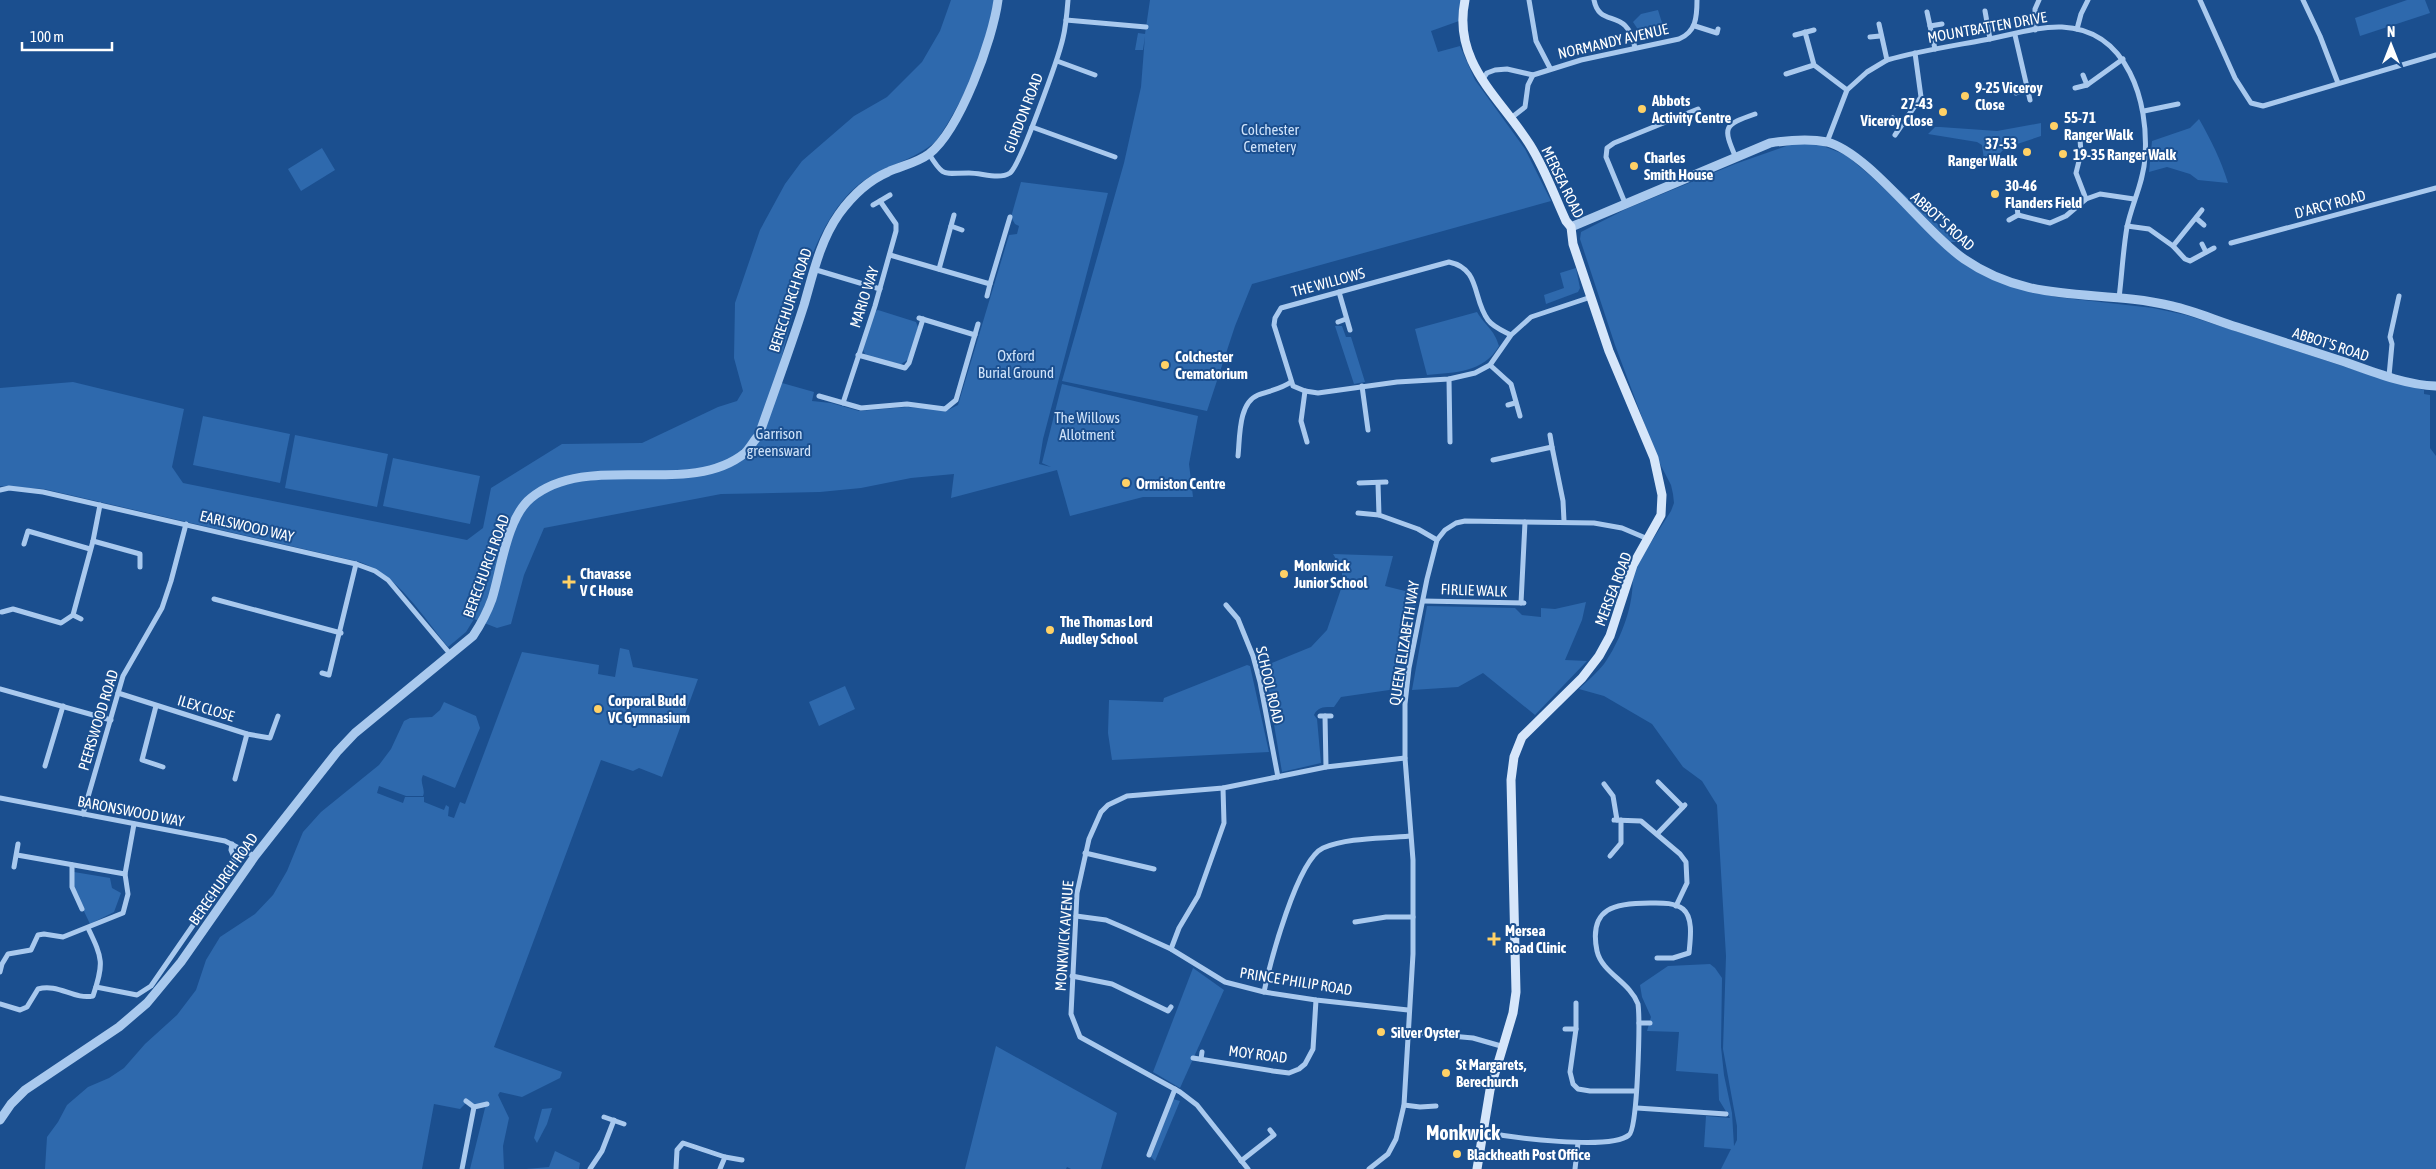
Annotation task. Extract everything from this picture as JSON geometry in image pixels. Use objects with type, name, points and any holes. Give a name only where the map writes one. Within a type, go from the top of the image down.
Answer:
[{"type":"main road","name":"MERSEA ROAD","points":[[1465,0],[1462,33],[1471,60],[1482,80],[1511,118],[1542,166],[1566,221],[1571,227],[1573,244],[1609,351],[1654,458],[1662,495],[1661,515],[1633,565],[1612,629],[1599,656],[1582,678],[1522,737],[1514,757],[1512,780],[1516,992],[1513,1013],[1490,1090],[1477,1169]]},
{"type":"street","name":"BERECHURCH ROAD","points":[[0,1120],[11,1104],[25,1090],[119,1027],[147,1003],[181,962],[255,856],[337,752],[355,733],[473,636],[483,621],[491,601],[512,530],[519,514],[530,499],[549,486],[575,477],[701,472],[729,464],[746,452],[758,434],[829,230],[838,215],[860,189],[887,173],[928,154],[942,141],[969,90],[989,39],[998,0]]},
{"type":"street","name":"GURDON ROAD","points":[[928,154],[938,168],[950,175],[970,173],[1004,176],[1013,171],[1057,61],[1066,20],[1068,0]]},
{"type":"street","points":[[1529,0],[1536,41],[1550,68]]},
{"type":"street","points":[[1594,0],[1598,12],[1605,17],[1617,19],[1627,25],[1633,33],[1635,48]]},
{"type":"street","points":[[1697,0],[1695,26],[1717,34]]},
{"type":"street","points":[[2035,30],[2034,9],[2039,0]]},
{"type":"street","points":[[2077,29],[2081,14],[2088,0]]},
{"type":"street","points":[[2200,0],[2235,78],[2251,103],[2263,106],[2436,54]]},
{"type":"street","points":[[2303,0],[2320,36],[2338,83]]},
{"type":"street","points":[[1985,11],[1990,39]]},
{"type":"street","points":[[1927,12],[1935,49]]},
{"type":"street","points":[[1066,20],[1146,27]]},
{"type":"street","points":[[1879,24],[1880,36],[1887,60]]},
{"type":"street","points":[[1930,26],[1942,24]]},
{"type":"street","name":"NORMANDY AVENUE","points":[[1533,75],[1550,68],[1635,48],[1656,46],[1679,39],[1691,32],[1695,26]]},
{"type":"street","name":"MOUNTBATTEN DRIVE","points":[[1827,142],[1847,90],[1867,72],[1887,60],[2035,30],[2062,27],[2077,29],[2107,43],[2123,59],[2144,111],[2145,159],[2141,181],[2127,226],[2119,298]]},
{"type":"street","points":[[1796,35],[1814,30]]},
{"type":"street","points":[[1805,32],[1814,64],[1847,90]]},
{"type":"street","points":[[2015,35],[2030,100]]},
{"type":"street","points":[[1870,37],[1880,36]]},
{"type":"street","points":[[1895,135],[1921,94],[1914,54]]},
{"type":"street","points":[[2075,88],[2087,85],[2123,59]]},
{"type":"street","points":[[1057,61],[1095,74]]},
{"type":"street","points":[[1786,74],[1814,64]]},
{"type":"street","points":[[1482,80],[1487,73],[1496,70],[1507,69],[1533,75],[1528,85],[1526,107],[1511,118]]},
{"type":"street","points":[[2083,75],[2087,85]]},
{"type":"street","points":[[2016,92],[2026,89]]},
{"type":"street","points":[[2144,111],[2168,108],[2178,104]]},
{"type":"street","points":[[1625,203],[1606,157],[1607,148],[1614,142],[1698,109],[1700,115]]},
{"type":"street","points":[[1736,158],[1727,134],[1727,128],[1730,124],[1755,114]]},
{"type":"street","points":[[1893,118],[1902,124]]},
{"type":"street","points":[[1032,127],[1115,157]]},
{"type":"street","points":[[2072,135],[2080,139]]},
{"type":"street","points":[[2080,139],[2087,135]]},
{"type":"street","name":"ABBOT'S ROAD","points":[[1571,227],[1770,142],[1801,139],[1827,142],[1854,157],[1879,178],[1947,246],[1981,270],[2030,289],[2119,298],[2180,308],[2389,376],[2424,386],[2436,386]]},
{"type":"street","points":[[2080,139],[2081,153],[2076,174],[2086,199]]},
{"type":"street","name":"D'ARCY ROAD","points":[[2231,243],[2436,188]]},
{"type":"street","points":[[2009,220],[2018,215],[2050,223],[2066,216],[2086,199],[2100,194],[2134,199]]},
{"type":"street","points":[[873,205],[890,195]]},
{"type":"street","name":"MARIO WAY","points":[[844,403],[880,289],[896,224],[880,201]]},
{"type":"street","points":[[2017,207],[2018,215]]},
{"type":"street","points":[[2173,246],[2202,210]]},
{"type":"street","points":[[939,269],[954,215]]},
{"type":"street","points":[[987,296],[1010,217]]},
{"type":"street","points":[[2196,218],[2204,225]]},
{"type":"street","points":[[951,226],[962,230]]},
{"type":"street","points":[[2127,226],[2149,229],[2190,261],[2214,248]]},
{"type":"street","points":[[1008,228],[1014,230]]},
{"type":"street","points":[[2202,244],[2206,252]]},
{"type":"street","points":[[890,254],[990,284]]},
{"type":"street","name":"THE WILLOWS","points":[[1291,382],[1274,325],[1278,312],[1282,308],[1449,262],[1459,264],[1468,272],[1474,281],[1487,319],[1511,335]]},
{"type":"street","points":[[814,269],[880,289]]},
{"type":"street","points":[[1339,292],[1350,330]]},
{"type":"street","points":[[2389,376],[2392,344],[2390,337],[2399,296]]},
{"type":"street","points":[[1238,456],[1244,412],[1251,399],[1284,387],[1291,382],[1293,386],[1305,391],[1318,393],[1362,386],[1449,379],[1475,373],[1490,365],[1511,335],[1531,316],[1591,297]]},
{"type":"street","points":[[858,355],[905,368],[909,363],[921,318],[975,335]]},
{"type":"street","points":[[1338,322],[1346,319]]},
{"type":"street","points":[[819,396],[861,408],[907,404],[945,408],[956,400],[978,324]]},
{"type":"street","points":[[1490,365],[1511,384],[1520,416]]},
{"type":"street","points":[[1449,379],[1450,442]]},
{"type":"street","points":[[1362,386],[1369,421],[1368,430]]},
{"type":"street","points":[[1305,391],[1301,421],[1307,442]]},
{"type":"street","points":[[1508,405],[1515,403]]},
{"type":"street","points":[[1442,432],[1449,431]]},
{"type":"street","points":[[1550,435],[1563,500],[1564,521]]},
{"type":"street","points":[[1232,436],[1240,438]]},
{"type":"street","points":[[1492,460],[1552,447]]},
{"type":"street","points":[[1359,483],[1386,482]]},
{"type":"street","points":[[1378,483],[1379,515]]},
{"type":"street","name":"EARLSWOOD WAY","points":[[0,490],[9,488],[43,492],[356,564],[375,571],[388,580],[451,655]]},
{"type":"street","points":[[2,612],[13,609],[61,623],[72,615],[93,541],[100,505]]},
{"type":"street","points":[[1358,513],[1379,515],[1410,526],[1437,540],[1445,530],[1456,523],[1465,521],[1564,521],[1609,525],[1649,539]]},
{"type":"street","name":"FIRLIE WALK","points":[[1422,601],[1523,604],[1524,522]]},
{"type":"street","name":"PEERSWOOD ROAD","points":[[83,814],[128,664],[162,608],[172,581],[186,524]]},
{"type":"street","points":[[24,544],[28,531],[90,549]]},
{"type":"street","name":"QUEEN ELIZABETH WAY","points":[[1369,1169],[1388,1154],[1396,1139],[1404,1105],[1408,1010],[1412,986],[1413,917],[1413,860],[1405,758],[1406,692],[1422,601],[1437,540]]},
{"type":"street","points":[[93,541],[140,554],[140,567]]},
{"type":"street","points":[[322,673],[329,674],[341,633],[356,564]]},
{"type":"street","points":[[214,599],[341,633]]},
{"type":"street","name":"SCHOOL ROAD","points":[[1226,605],[1238,619],[1253,656],[1260,682],[1278,777]]},
{"type":"street","points":[[72,615],[81,620]]},
{"type":"street","points":[[0,689],[111,720]]},
{"type":"street","name":"ILEX CLOSE","points":[[118,693],[248,734],[270,738],[278,716]]},
{"type":"street","points":[[45,766],[63,706]]},
{"type":"street","name":"ILEX CLOSE","points":[[156,706],[142,760],[163,766]]},
{"type":"street","points":[[1325,716],[1326,767]]},
{"type":"street","name":"ILEX CLOSE","points":[[235,779],[248,734]]},
{"type":"street","name":"MONKWICK AVENUE","points":[[1248,1169],[1197,1105],[1175,1089],[1080,1038],[1071,1014],[1077,893],[1085,853],[1094,825],[1101,812],[1116,800],[1140,795],[1223,788],[1326,767],[1405,758]]},
{"type":"street","points":[[1658,782],[1683,808],[1685,816]]},
{"type":"street","points":[[1604,784],[1614,796],[1621,843],[1610,856]]},
{"type":"street","points":[[1170,949],[1179,928],[1198,896],[1224,824],[1223,788]]},
{"type":"street","name":"BARONSWOOD WAY","points":[[0,798],[232,844],[255,856]]},
{"type":"street","points":[[1658,833],[1683,808]]},
{"type":"street","points":[[1617,820],[1641,821],[1672,844],[1686,862],[1688,874],[1686,888],[1676,906]]},
{"type":"street","points":[[0,972],[8,954],[31,950],[38,935],[63,937],[122,913],[128,894],[125,874],[134,824]]},
{"type":"street","points":[[1264,992],[1270,961],[1303,869],[1321,849],[1348,840],[1410,836]]},
{"type":"street","points":[[14,867],[18,844]]},
{"type":"street","points":[[96,987],[137,995],[151,986],[234,866],[234,857],[230,850],[232,844]]},
{"type":"street","points":[[1085,853],[1154,869]]},
{"type":"street","points":[[16,855],[125,874]]},
{"type":"street","points":[[72,865],[72,887],[82,908]]},
{"type":"street","points":[[1483,1132],[1578,1143],[1611,1142],[1629,1136],[1633,1130],[1636,1108],[1638,1004],[1634,992],[1601,961],[1596,939],[1598,923],[1603,914],[1618,904],[1666,903],[1684,909],[1689,918],[1689,953],[1673,958],[1657,958]]},
{"type":"street","name":"PRINCE PHILIP ROAD","points":[[1076,916],[1106,920],[1170,949],[1225,982],[1264,992],[1316,1000],[1408,1010]]},
{"type":"street","points":[[1355,922],[1386,917],[1413,917]]},
{"type":"street","points":[[0,1004],[20,1010],[27,1007],[38,989],[46,987],[61,989],[86,998],[94,996],[101,969],[101,957],[88,928]]},
{"type":"street","points":[[1682,944],[1690,944]]},
{"type":"street","points":[[1072,976],[1112,984],[1168,1011]]},
{"type":"street","name":"MOY ROAD","points":[[1193,1058],[1289,1073],[1299,1069],[1305,1064],[1313,1049],[1316,1000]]},
{"type":"street","points":[[1576,1003],[1576,1029],[1570,1072],[1573,1084],[1590,1092],[1635,1091]]},
{"type":"street","points":[[1639,1023],[1650,1023]]},
{"type":"street","points":[[1565,1029],[1576,1029]]},
{"type":"street","points":[[1407,1032],[1473,1038],[1502,1046]]},
{"type":"street","points":[[1201,1059],[1202,1052]]},
{"type":"street","points":[[1149,1155],[1175,1089]]},
{"type":"street","points":[[466,1100],[474,1107]]},
{"type":"street","points":[[474,1107],[487,1104]]},
{"type":"street","points":[[1404,1105],[1436,1106]]},
{"type":"street","points":[[462,1169],[474,1107]]},
{"type":"street","points":[[1720,1107],[1720,1113]]},
{"type":"street","points":[[1636,1108],[1726,1114]]},
{"type":"street","points":[[604,1117],[624,1124]]},
{"type":"street","points":[[590,1169],[602,1150],[614,1120]]},
{"type":"street","points":[[1241,1161],[1272,1133],[1278,1140]]},
{"type":"street","points":[[1575,1169],[1578,1143]]},
{"type":"street","points":[[676,1169],[677,1150],[683,1144],[725,1157],[742,1160]]},
{"type":"street","points":[[720,1169],[725,1157]]},
{"type":"green space","points":[[951,0],[996,0],[987,36],[974,73],[937,140],[918,154],[866,179],[840,204],[826,225],[804,276],[775,381],[814,392],[812,401],[831,403],[859,411],[907,407],[948,410],[958,405],[1009,235],[1017,234],[1019,226],[1015,224],[1011,217],[1021,182],[1108,193],[1043,439],[1039,464],[1051,467],[1042,463],[1062,384],[1198,416],[1189,464],[1193,497],[1143,497],[1070,516],[1057,470],[951,498],[954,474],[911,478],[861,488],[820,492],[721,494],[544,528],[524,575],[511,624],[497,628],[474,619],[466,632],[448,647],[398,587],[374,568],[360,562],[44,489],[0,486],[0,388],[73,382],[184,409],[172,467],[183,483],[467,540],[483,528],[491,488],[562,444],[642,443],[718,407],[737,401],[743,391],[734,358],[735,303],[760,230],[785,184],[802,161],[854,116],[887,97],[922,62],[940,31]]},
{"type":"green space","name":"Colchester Cemetery","points":[[1150,0],[1463,0],[1459,21],[1431,31],[1438,52],[1460,46],[1475,80],[1525,149],[1551,201],[1252,284],[1235,326],[1207,411],[1062,381],[1124,163],[1141,87],[1145,36],[1143,50],[1135,50],[1138,33],[1145,34]]},
{"type":"green space","points":[[2407,0],[2425,0],[2430,13],[2360,36],[2355,18]]},
{"type":"green space","points":[[1658,10],[1664,29],[1640,39],[1639,31],[1633,22],[1641,14]]},
{"type":"green space","points":[[2199,119],[2215,150],[2228,183],[2198,180],[2190,174],[2167,167],[2149,172],[2152,141],[2190,128]]},
{"type":"green space","points":[[2041,123],[2041,136],[2008,147],[1997,157],[1984,160],[1982,145],[1977,142],[1928,134],[1935,127],[1997,131]]},
{"type":"green space","points":[[1792,144],[1818,144],[1846,155],[1932,234],[2021,289],[2056,297],[2153,308],[2186,315],[2364,373],[2424,390],[2424,394],[2430,395],[2430,448],[2436,456],[2436,1169],[1721,1169],[1731,1149],[1704,1147],[1706,1116],[1730,1118],[1719,1100],[1718,1074],[1676,1071],[1679,1032],[1647,1031],[1651,1017],[1642,997],[1640,985],[1668,966],[1710,964],[1722,978],[1721,1047],[1724,1075],[1732,1113],[1734,1146],[1737,1140],[1737,1126],[1723,1049],[1726,956],[1717,805],[1702,781],[1683,767],[1652,724],[1604,696],[1579,689],[1604,664],[1616,644],[1626,620],[1632,595],[1632,572],[1671,511],[1674,503],[1671,485],[1658,460],[1615,345],[1580,239],[1581,232],[1626,209],[1735,164]]},
{"type":"green space","points":[[322,148],[335,170],[301,191],[288,169]]},
{"type":"green space","points":[[1884,177],[1958,242],[1950,242]]},
{"type":"green space","points":[[1576,268],[1580,288],[1578,292],[1546,304],[1544,295],[1564,288],[1560,273]]},
{"type":"green space","points":[[878,310],[916,322],[918,327],[909,359],[898,366],[866,356],[862,348],[872,312]]},
{"type":"green space","points":[[1477,312],[1497,340],[1499,346],[1493,355],[1485,362],[1468,370],[1427,375],[1415,329]]},
{"type":"green space","points":[[1335,326],[1342,326],[1346,337],[1351,337],[1365,382],[1354,384]]},
{"type":"green space","points":[[203,416],[290,434],[280,483],[193,465]]},
{"type":"green space","points":[[295,435],[388,454],[377,507],[285,488]]},
{"type":"green space","points":[[393,458],[480,476],[470,524],[383,506]]},
{"type":"green space","points":[[1333,554],[1393,556],[1385,586],[1417,594],[1403,673],[1396,689],[1341,697],[1334,707],[1318,710],[1314,715],[1317,719],[1321,763],[1282,772],[1267,683],[1261,670],[1262,667],[1311,647],[1327,630],[1342,586],[1342,569]]},
{"type":"green space","points":[[1586,602],[1582,620],[1565,660],[1587,661],[1535,715],[1483,673],[1458,687],[1412,690],[1427,606],[1515,608],[1522,615],[1541,617],[1541,608],[1555,609]]},
{"type":"green space","name":"Corporal Budd VC Gymnasium","points":[[620,648],[629,650],[633,667],[698,679],[662,777],[639,768],[633,771],[601,760],[494,1047],[562,1072],[560,1078],[522,1097],[500,1092],[498,1095],[509,1118],[503,1146],[504,1169],[470,1169],[486,1104],[479,1107],[468,1101],[460,1109],[434,1104],[422,1169],[45,1169],[47,1137],[67,1105],[88,1087],[109,1078],[124,1068],[145,1044],[177,1015],[196,990],[206,960],[220,937],[255,914],[273,895],[287,871],[303,832],[321,812],[379,765],[391,749],[404,721],[410,718],[432,717],[440,710],[444,702],[476,716],[480,728],[455,788],[423,775],[423,796],[406,796],[379,786],[377,793],[403,803],[405,797],[424,797],[424,802],[444,810],[446,805],[449,807],[448,816],[454,818],[460,802],[465,804],[522,652],[599,665],[598,674],[615,677]]},
{"type":"green space","points":[[1247,665],[1250,666],[1269,752],[1112,760],[1108,733],[1109,700],[1163,702],[1164,698]]},
{"type":"green space","points":[[845,686],[855,709],[819,726],[809,702]]},
{"type":"green space","points":[[74,872],[110,878],[112,888],[121,893],[114,912],[90,924],[72,886]]},
{"type":"green space","points":[[1193,968],[1224,990],[1180,1088],[1153,1072]]},
{"type":"green space","points":[[996,1046],[1117,1113],[1101,1169],[1071,1169],[1067,1167],[1066,1169],[965,1169]]},
{"type":"green space","points":[[1173,1099],[1180,1101],[1155,1161],[1151,1157]]},
{"type":"green space","points":[[552,1108],[547,1124],[537,1143],[534,1138],[542,1109]]},
{"type":"green space","points":[[555,1151],[580,1163],[579,1169],[526,1169],[549,1167]]},
{"type":"place","name":"9-25 Viceroy Close","points":[[1965,96]]},
{"type":"place","name":"Abbots Activity Centre","points":[[1642,109]]},
{"type":"place","name":"27-43 Viceroy Close","points":[[1943,112]]},
{"type":"place","name":"55-71 Ranger Walk","points":[[2054,126]]},
{"type":"place","name":"37-53 Ranger Walk","points":[[2027,152]]},
{"type":"place","name":"19-35 Ranger Walk","points":[[2063,154]]},
{"type":"place","name":"Charles Smith House","points":[[1634,166]]},
{"type":"place","name":"30-46 Flanders Field","points":[[1995,194]]},
{"type":"place","name":"Colchester Crematorium","points":[[1165,365]]},
{"type":"place","name":"Ormiston Centre","points":[[1126,483]]},
{"type":"place","name":"Monkwick Junior School","points":[[1284,574]]},
{"type":"place","name":"Chavasse V C House","points":[[569,582]]},
{"type":"place","name":"The Thomas Lord Audley School","points":[[1050,630]]},
{"type":"place","name":"Corporal Budd VC Gymnasium","points":[[598,709]]},
{"type":"place","name":"Mersea Road Clinic","points":[[1494,939]]},
{"type":"place","name":"Silver Oyster","points":[[1381,1032]]},
{"type":"place","name":"St Margarets, Berechurch","points":[[1446,1073]]},
{"type":"place","name":"Blackheath Post Office","points":[[1457,1154]]},
{"type":"district","name":"Monkwick","points":[[1463,1132]]},
{"type":"park label","name":"Oxford Burial Ground","points":[[1016,364]]},
{"type":"park label","name":"The Willows Allotment","points":[[1087,426]]},
{"type":"park label","name":"Garrison greensward","points":[[779,442]]}]
